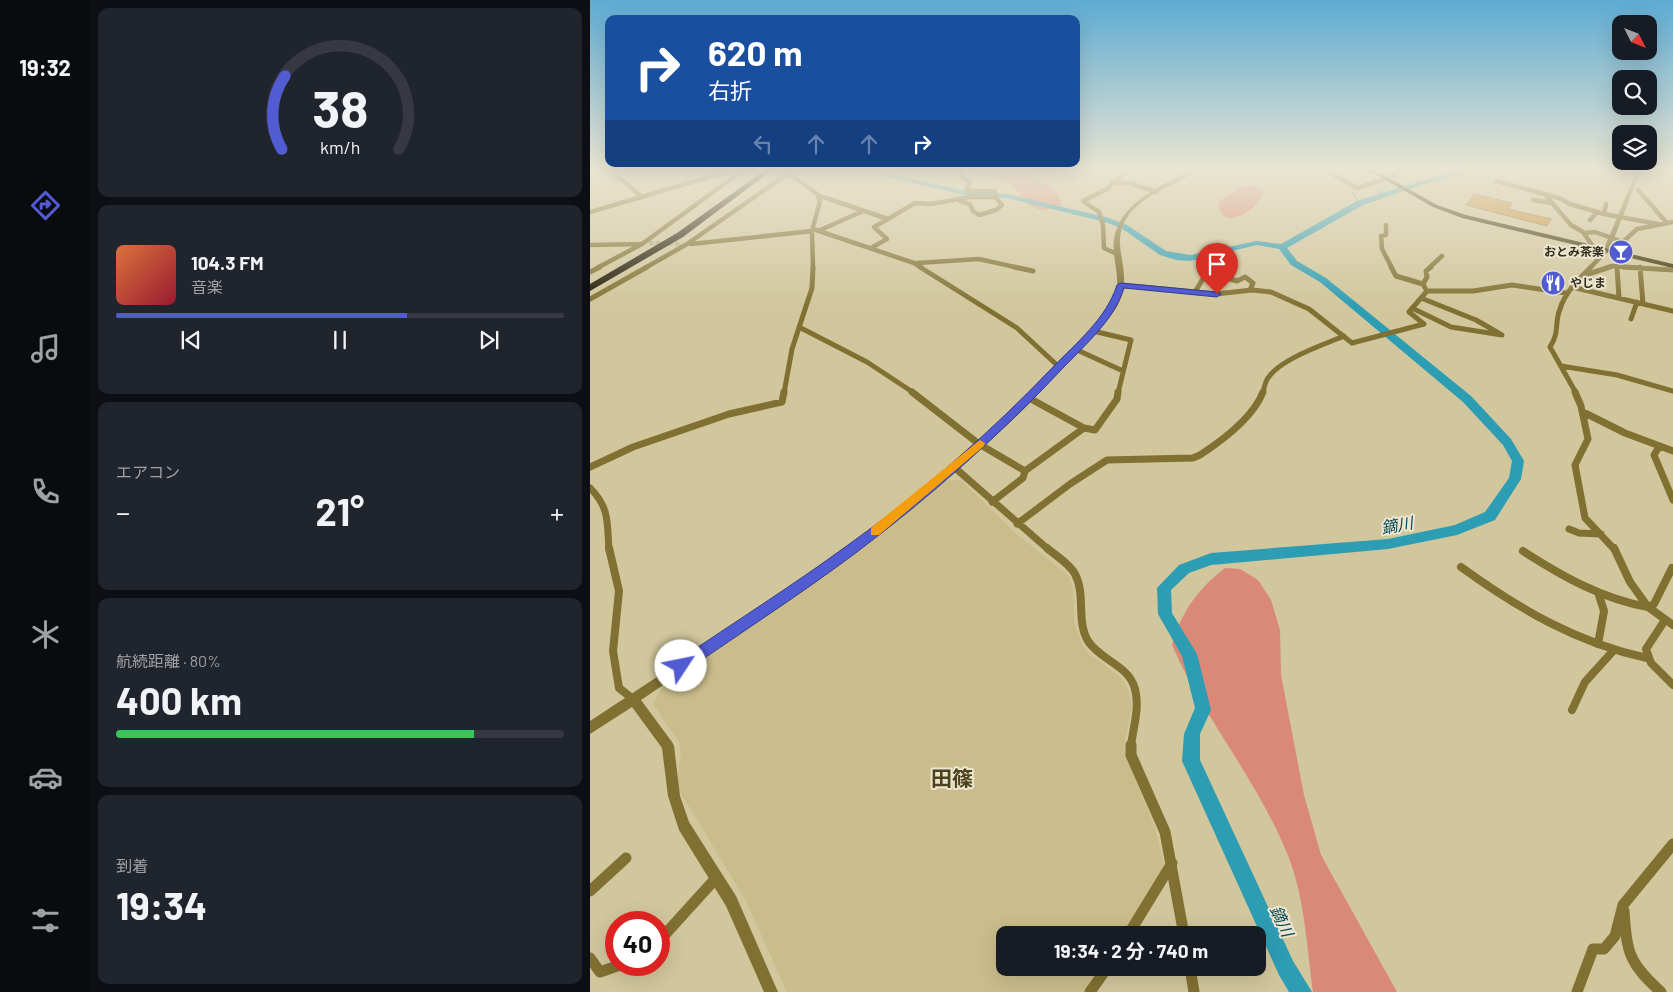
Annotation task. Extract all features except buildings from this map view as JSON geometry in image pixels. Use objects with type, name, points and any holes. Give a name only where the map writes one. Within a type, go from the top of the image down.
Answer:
[{"type":"highway","points":[[590,283],[671,235],[700,214]]},
{"type":"highway","points":[[590,288],[680,235],[708,214]]},
{"type":"main road","points":[[1455,214],[1478,222],[1673,266]]},
{"type":"street","points":[[590,272],[642,244],[683,214]]},
{"type":"street","points":[[590,298],[685,244],[729,214]]},
{"type":"street","points":[[590,467],[632,447],[664,438],[729,414],[782,402],[792,349],[812,288],[814,230],[817,214]]},
{"type":"street","points":[[685,244],[814,230],[855,214]]},
{"type":"street","points":[[870,214],[888,219]]},
{"type":"street","points":[[871,248],[887,239],[874,227],[895,214]]},
{"type":"street","points":[[1100,214],[1103,224],[1104,248],[1118,254]]},
{"type":"street","points":[[590,728],[853,548],[954,467],[1029,398],[1116,303],[1121,285],[1116,233],[1125,214]]},
{"type":"street","points":[[1562,214],[1571,225],[1584,233],[1594,248]]},
{"type":"street","points":[[1590,220],[1595,214]]},
{"type":"street","points":[[1606,214],[1658,224]]},
{"type":"street","points":[[1659,214],[1667,223]]},
{"type":"street","points":[[1620,217],[1606,251],[1566,293],[1555,318],[1557,336],[1550,347],[1573,386],[1583,412],[1588,439],[1575,465],[1585,518],[1614,549],[1630,582],[1648,608],[1673,625]]},
{"type":"street","points":[[1584,233],[1594,232],[1623,242],[1637,229],[1673,222]]},
{"type":"street","points":[[1386,225],[1386,235],[1381,236],[1382,249],[1396,276],[1406,277],[1412,283],[1423,284]]},
{"type":"street","points":[[814,230],[914,263],[1017,328],[1058,366]]},
{"type":"street","points":[[590,245],[649,243]]},
{"type":"street","points":[[1423,284],[1427,277],[1426,271],[1442,256]]},
{"type":"street","points":[[914,263],[980,259],[1033,271]]},
{"type":"street","points":[[1584,275],[1618,266],[1673,270]]},
{"type":"street","points":[[1618,266],[1619,298]]},
{"type":"street","points":[[1631,319],[1640,303],[1640,268]]},
{"type":"street","points":[[1195,292],[1207,272],[1237,281],[1245,277],[1253,284],[1250,290]]},
{"type":"street","points":[[1423,284],[1427,291]]},
{"type":"street","points":[[1121,285],[1227,294],[1250,290],[1268,292],[1302,304],[1316,312],[1354,343],[1424,324],[1410,314],[1412,308],[1427,291],[1472,291],[1512,285],[1566,293]]},
{"type":"street","points":[[1572,287],[1673,311]]},
{"type":"street","points":[[1412,308],[1451,327],[1502,335],[1462,314],[1420,298]]},
{"type":"street","points":[[1461,328],[1459,315],[1462,314]]},
{"type":"street","points":[[799,327],[867,362],[901,383],[979,444],[1025,471]]},
{"type":"street","points":[[1029,398],[1084,428],[1095,430],[1117,399],[1131,340],[1093,330]]},
{"type":"street","points":[[1017,524],[1070,484],[1107,460],[1193,458],[1206,453],[1261,398],[1268,376],[1299,357],[1344,336]]},
{"type":"street","points":[[1075,349],[1123,371]]},
{"type":"street","points":[[1560,366],[1617,374],[1673,391]]},
{"type":"street","points":[[1583,412],[1659,447],[1673,451]]},
{"type":"street","points":[[992,502],[1024,478],[1025,471],[1084,428]]},
{"type":"street","points":[[1659,447],[1654,455],[1673,500]]},
{"type":"street","points":[[954,467],[1074,572],[1080,584],[1084,630],[1090,645],[1128,676],[1133,684],[1136,706],[1130,742],[1131,755],[1165,832],[1182,926]]},
{"type":"street","points":[[590,488],[601,499],[607,513],[610,554],[619,591],[613,651],[619,688],[633,698],[668,746],[674,796],[684,825],[731,901],[771,992]]},
{"type":"street","points":[[1569,529],[1579,533],[1601,534]]},
{"type":"street","points":[[1523,551],[1558,573],[1598,592],[1648,608],[1654,604],[1672,568]]},
{"type":"street","points":[[1461,567],[1542,622],[1613,650],[1647,658],[1673,685]]},
{"type":"street","points":[[1598,592],[1604,607],[1604,622],[1598,644]]},
{"type":"street","points":[[1647,658],[1646,649],[1665,620]]},
{"type":"street","points":[[1572,710],[1585,682],[1613,650]]},
{"type":"street","points":[[1577,992],[1593,949],[1604,949],[1615,936],[1623,905],[1673,844]]},
{"type":"street","points":[[590,891],[626,858]]},
{"type":"street","points":[[1134,926],[1172,863]]},
{"type":"street","points":[[670,929],[717,877]]},
{"type":"street","points":[[1623,905],[1627,950],[1632,963],[1636,970],[1661,992]]},
{"type":"street","points":[[590,958],[600,972],[605,970]]},
{"type":"street","points":[[1090,992],[1101,976]]},
{"type":"street","points":[[1191,976],[1194,992]]},
{"type":"shaded area","points":[[1223,214],[1242,214],[1231,218]]},
{"type":"shaded area","points":[[961,480],[1013,531],[1069,576],[1073,588],[1074,622],[1082,644],[1090,655],[1120,677],[1128,689],[1132,706],[1124,746],[1125,753],[1155,828],[1164,865],[1128,926],[996,926],[996,976],[1097,976],[1086,992],[787,992],[746,901],[679,790],[678,776],[681,754],[679,742],[653,704],[660,690],[868,545],[946,481]]},
{"type":"shaded area","points":[[1225,568],[1240,569],[1258,580],[1271,600],[1280,630],[1281,675],[1304,795],[1321,855],[1397,992],[1313,992],[1299,890],[1289,858],[1263,803],[1185,673],[1172,645],[1180,622],[1192,602],[1207,584]]},
{"type":"waterway","points":[[1080,214],[1116,222],[1132,231],[1154,248],[1173,256],[1190,258],[1257,243],[1282,247]]},
{"type":"waterway","name":"鏑川","points":[[1282,247],[1340,214]]},
{"type":"waterway","name":"鏑川","points":[[1282,247],[1294,263],[1323,280],[1467,399],[1507,442],[1518,461],[1515,479],[1490,516],[1457,530],[1388,544],[1211,559],[1184,569],[1164,588],[1165,614],[1189,654],[1203,710],[1192,734],[1191,761],[1286,968],[1301,992]]},
{"type":"tunnel","points":[[649,243],[682,244]]},
{"type":"slow traffic","points":[[875,531],[954,467],[980,443]]},
{"type":"place","name":"おとみ茶楽","points":[[1621,252]]},
{"type":"place","name":"やじま","points":[[1553,283]]},
{"type":"district","name":"田篠","points":[[952,779]]},
{"type":"route","points":[[681,666],[853,548],[954,467],[1024,403],[1102,321],[1116,303],[1121,285],[1217,294]]}]
